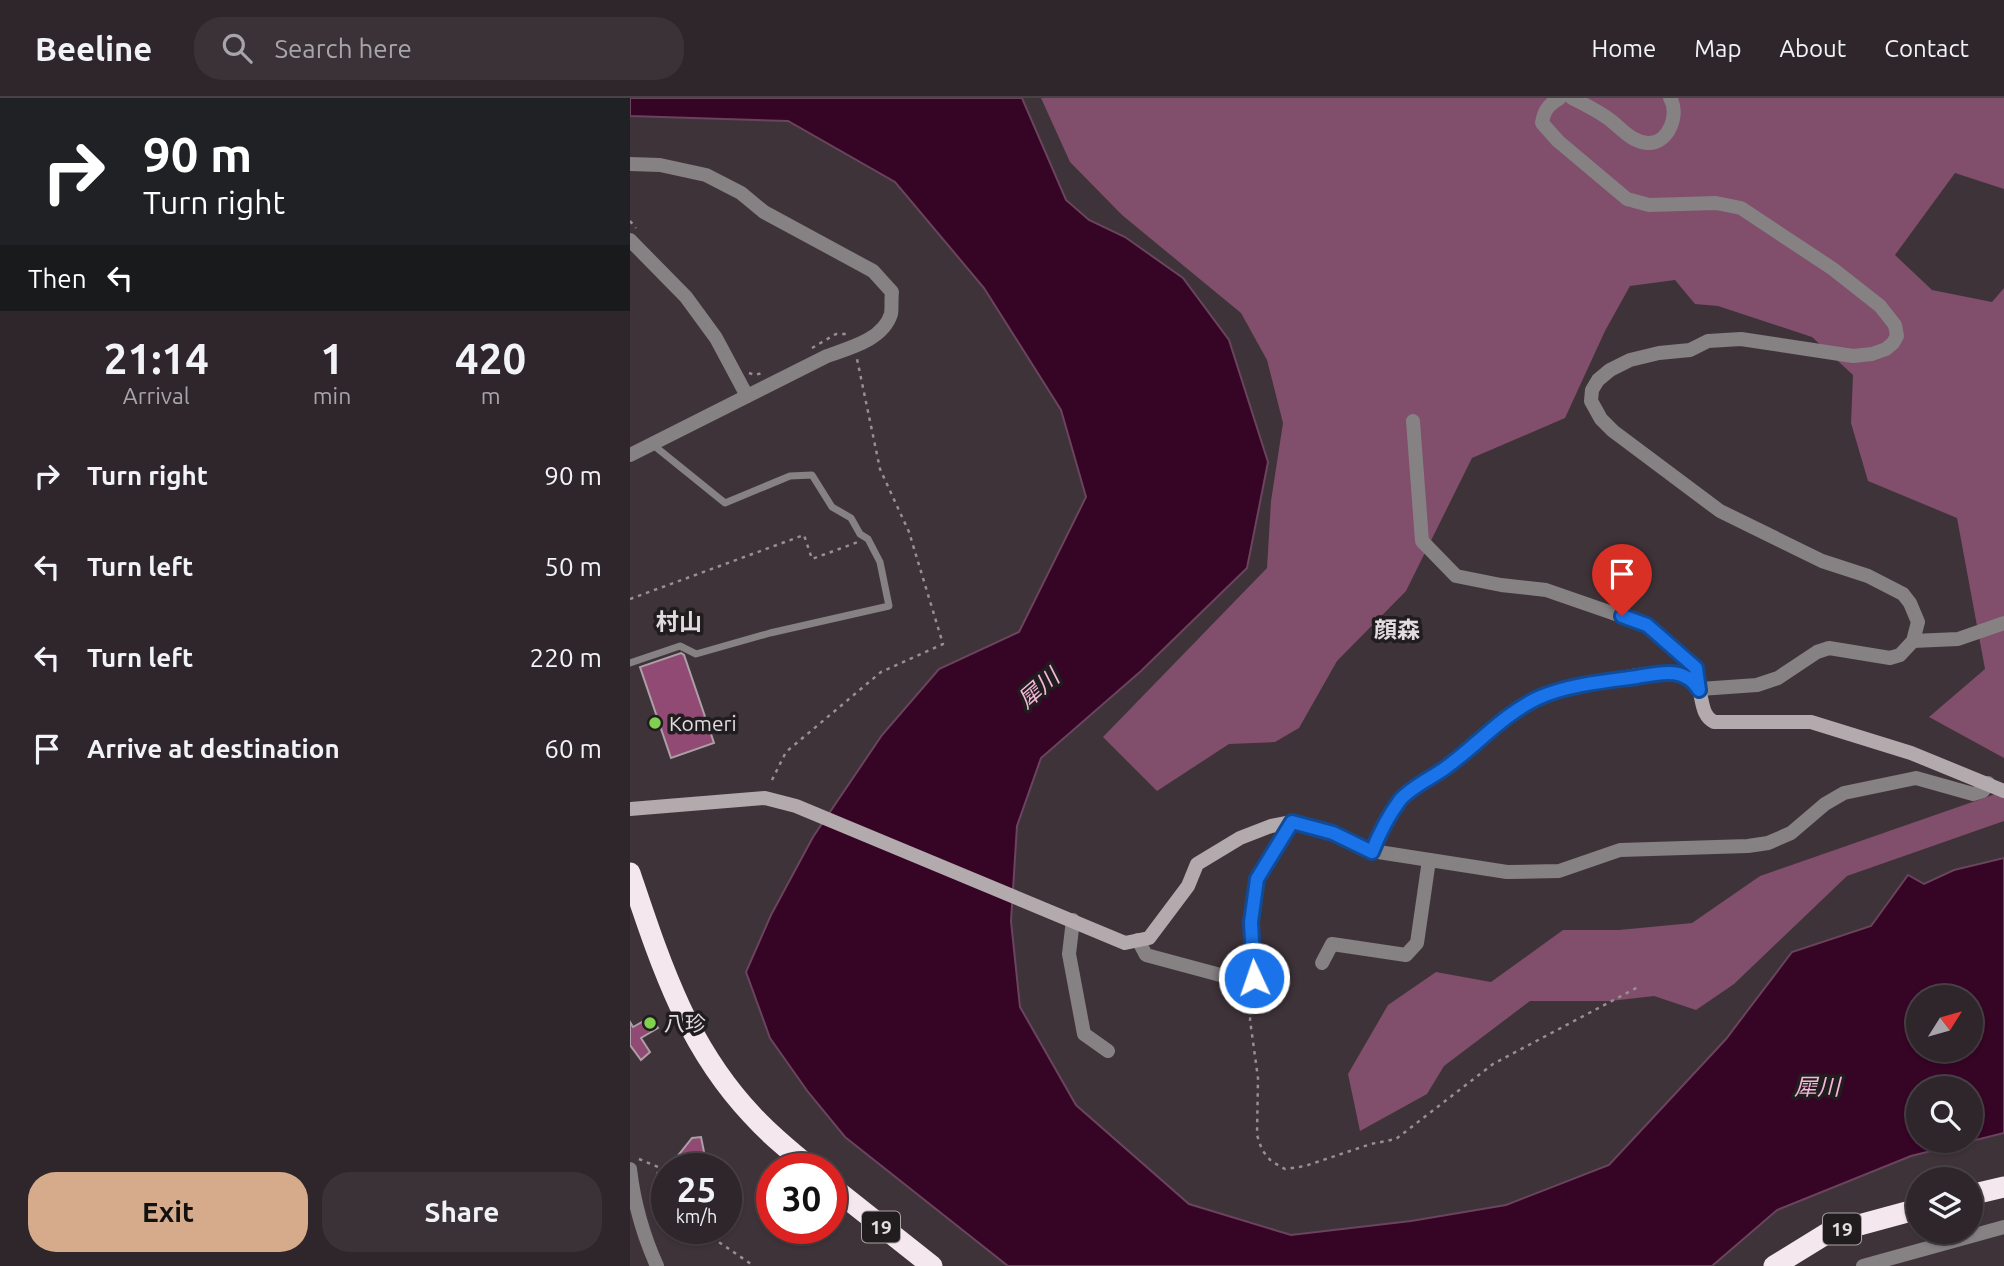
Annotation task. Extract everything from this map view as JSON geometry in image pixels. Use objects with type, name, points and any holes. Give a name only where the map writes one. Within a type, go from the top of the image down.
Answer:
[{"type":"highway","points":[[630,873],[684,1019],[711,1064],[752,1116],[794,1153]]},
{"type":"highway","points":[[1983,1192],[2004,1187]]},
{"type":"highway","name":"19","points":[[847,1199],[932,1266]]},
{"type":"highway","name":"19","points":[[1774,1266],[1826,1234],[1906,1212]]},
{"type":"street","points":[[1560,98],[1551,103],[1544,113],[1542,123],[1558,141],[1627,199],[1649,205],[1716,202],[1741,208],[1833,269],[1880,306],[1895,325],[1897,336],[1893,344],[1886,349],[1853,356],[1741,339],[1708,341],[1690,350],[1630,360],[1610,370],[1598,380],[1592,390],[1591,401],[1601,419],[1613,431],[1720,511],[1822,561],[1868,576],[1903,594],[1918,622],[1913,640],[1900,655],[1890,658],[1829,648],[1817,652],[1778,678],[1757,685],[1699,690]]},
{"type":"street","points":[[1572,98],[1607,117],[1632,138],[1648,143],[1656,142],[1667,133],[1675,115],[1675,106],[1670,98]]},
{"type":"street","points":[[630,164],[660,165],[706,175],[741,193],[764,212],[873,271],[892,292],[891,315],[881,331],[862,343],[827,356],[630,455]]},
{"type":"street","points":[[635,235],[716,338],[747,396]]},
{"type":"street","points":[[1413,421],[1422,541],[1456,576],[1546,590],[1647,625],[1696,668],[1704,713],[1714,722],[1811,722],[1911,753],[2004,791]]},
{"type":"street","points":[[1913,640],[1958,639],[2004,623]]},
{"type":"street","points":[[1372,852],[1378,836],[1401,799],[1449,766],[1499,724],[1538,698],[1584,685],[1662,673],[1679,673],[1691,678],[1699,690]]},
{"type":"street","points":[[630,809],[765,798],[796,806],[1125,943],[1150,938],[1188,886],[1197,864],[1240,838],[1271,826],[1292,822],[1333,833],[1372,852],[1507,872],[1559,871],[1620,850],[1768,843],[1791,833],[1825,804],[1844,793],[1916,778],[1973,794],[1983,790],[1987,783]]},
{"type":"street","points":[[1139,940],[1146,955],[1239,980],[1254,978],[1251,922],[1257,879],[1292,822]]},
{"type":"street","points":[[1322,963],[1332,944],[1406,955],[1417,943],[1429,860]]},
{"type":"street","points":[[1073,920],[1069,954],[1084,1034],[1108,1051]]},
{"type":"street","points":[[630,1175],[644,1239],[657,1266]]},
{"type":"street","points":[[1863,1266],[2004,1227]]},
{"type":"lane","points":[[630,663],[680,646],[696,654],[770,633],[889,606],[880,562],[867,538],[860,534],[851,518],[832,507],[812,475],[790,476],[725,503],[651,444]]},
{"type":"path","points":[[630,221],[635,235]]},
{"type":"path","points":[[802,353],[836,334],[849,334],[862,343]]},
{"type":"path","points":[[745,366],[750,375],[767,372]]},
{"type":"path","points":[[630,599],[804,536],[812,559],[867,538]]},
{"type":"path","points":[[1254,978],[1250,1020],[1258,1078],[1257,1135],[1271,1161],[1285,1169],[1305,1166],[1371,1144],[1396,1139],[1493,1064],[1640,986]]},
{"type":"path","points":[[630,1154],[651,1164]]},
{"type":"path","points":[[722,1244],[754,1266]]},
{"type":"shaded area","points":[[1041,98],[2004,98],[2004,189],[1955,173],[1895,255],[1932,290],[1992,302],[2004,288],[2004,758],[1929,717],[1985,669],[1957,518],[1868,481],[1851,423],[1853,375],[1812,337],[1718,306],[1695,304],[1675,280],[1630,286],[1605,331],[1565,418],[1472,458],[1406,591],[1337,661],[1299,728],[1275,742],[1229,744],[1157,791],[1103,737],[1267,568],[1271,501],[1283,423],[1267,360],[1241,313],[1122,215],[1070,162]]},
{"type":"shaded area","points":[[2004,791],[2004,821],[1847,876],[1734,984],[1696,1010],[1654,996],[1610,1001],[1530,1001],[1444,1066],[1427,1094],[1360,1131],[1348,1074],[1388,1005],[1436,972],[1491,982],[1563,930],[1619,930],[1692,923],[1760,876]]},
{"type":"water","name":"犀川","points":[[630,98],[1022,98],[1066,200],[1089,220],[1125,237],[1183,278],[1229,340],[1268,462],[1247,568],[1141,671],[1041,758],[1017,826],[1011,921],[1020,1007],[1076,1105],[1189,1204],[1291,1235],[1411,1221],[1506,1205],[1609,1165],[1726,1039],[1792,952],[1871,926],[1908,875],[1924,884],[1954,870],[2004,858],[2004,1133],[1983,1138],[1983,1076],[1906,1076],[1906,1153],[1923,1153],[1777,1210],[1712,1266],[1008,1266],[845,1137],[808,1092],[770,1038],[746,972],[771,915],[813,837],[882,735],[939,669],[1019,632],[1086,497],[1061,410],[984,288],[895,182],[788,121],[630,116]]},
{"type":"building","points":[[681,653],[684,655],[714,743],[671,758],[640,667]]},
{"type":"building","points":[[651,1017],[658,1028],[641,1038],[650,1052],[641,1060],[630,1045],[630,1022],[633,1027]]},
{"type":"building","points":[[701,1137],[704,1153],[680,1153],[692,1138]]},
{"type":"place","name":"Komeri","points":[[655,723]]},
{"type":"place","name":"八珍","points":[[650,1023]]},
{"type":"district","name":"村山","points":[[679,621]]},
{"type":"district","name":"顔森","points":[[1397,629]]},
{"type":"route","points":[[1254,978],[1251,922],[1257,879],[1292,822],[1333,833],[1372,852],[1378,836],[1401,799],[1449,766],[1499,724],[1538,698],[1584,685],[1662,673],[1679,673],[1691,678],[1699,690],[1696,668],[1647,625],[1622,616]]}]
